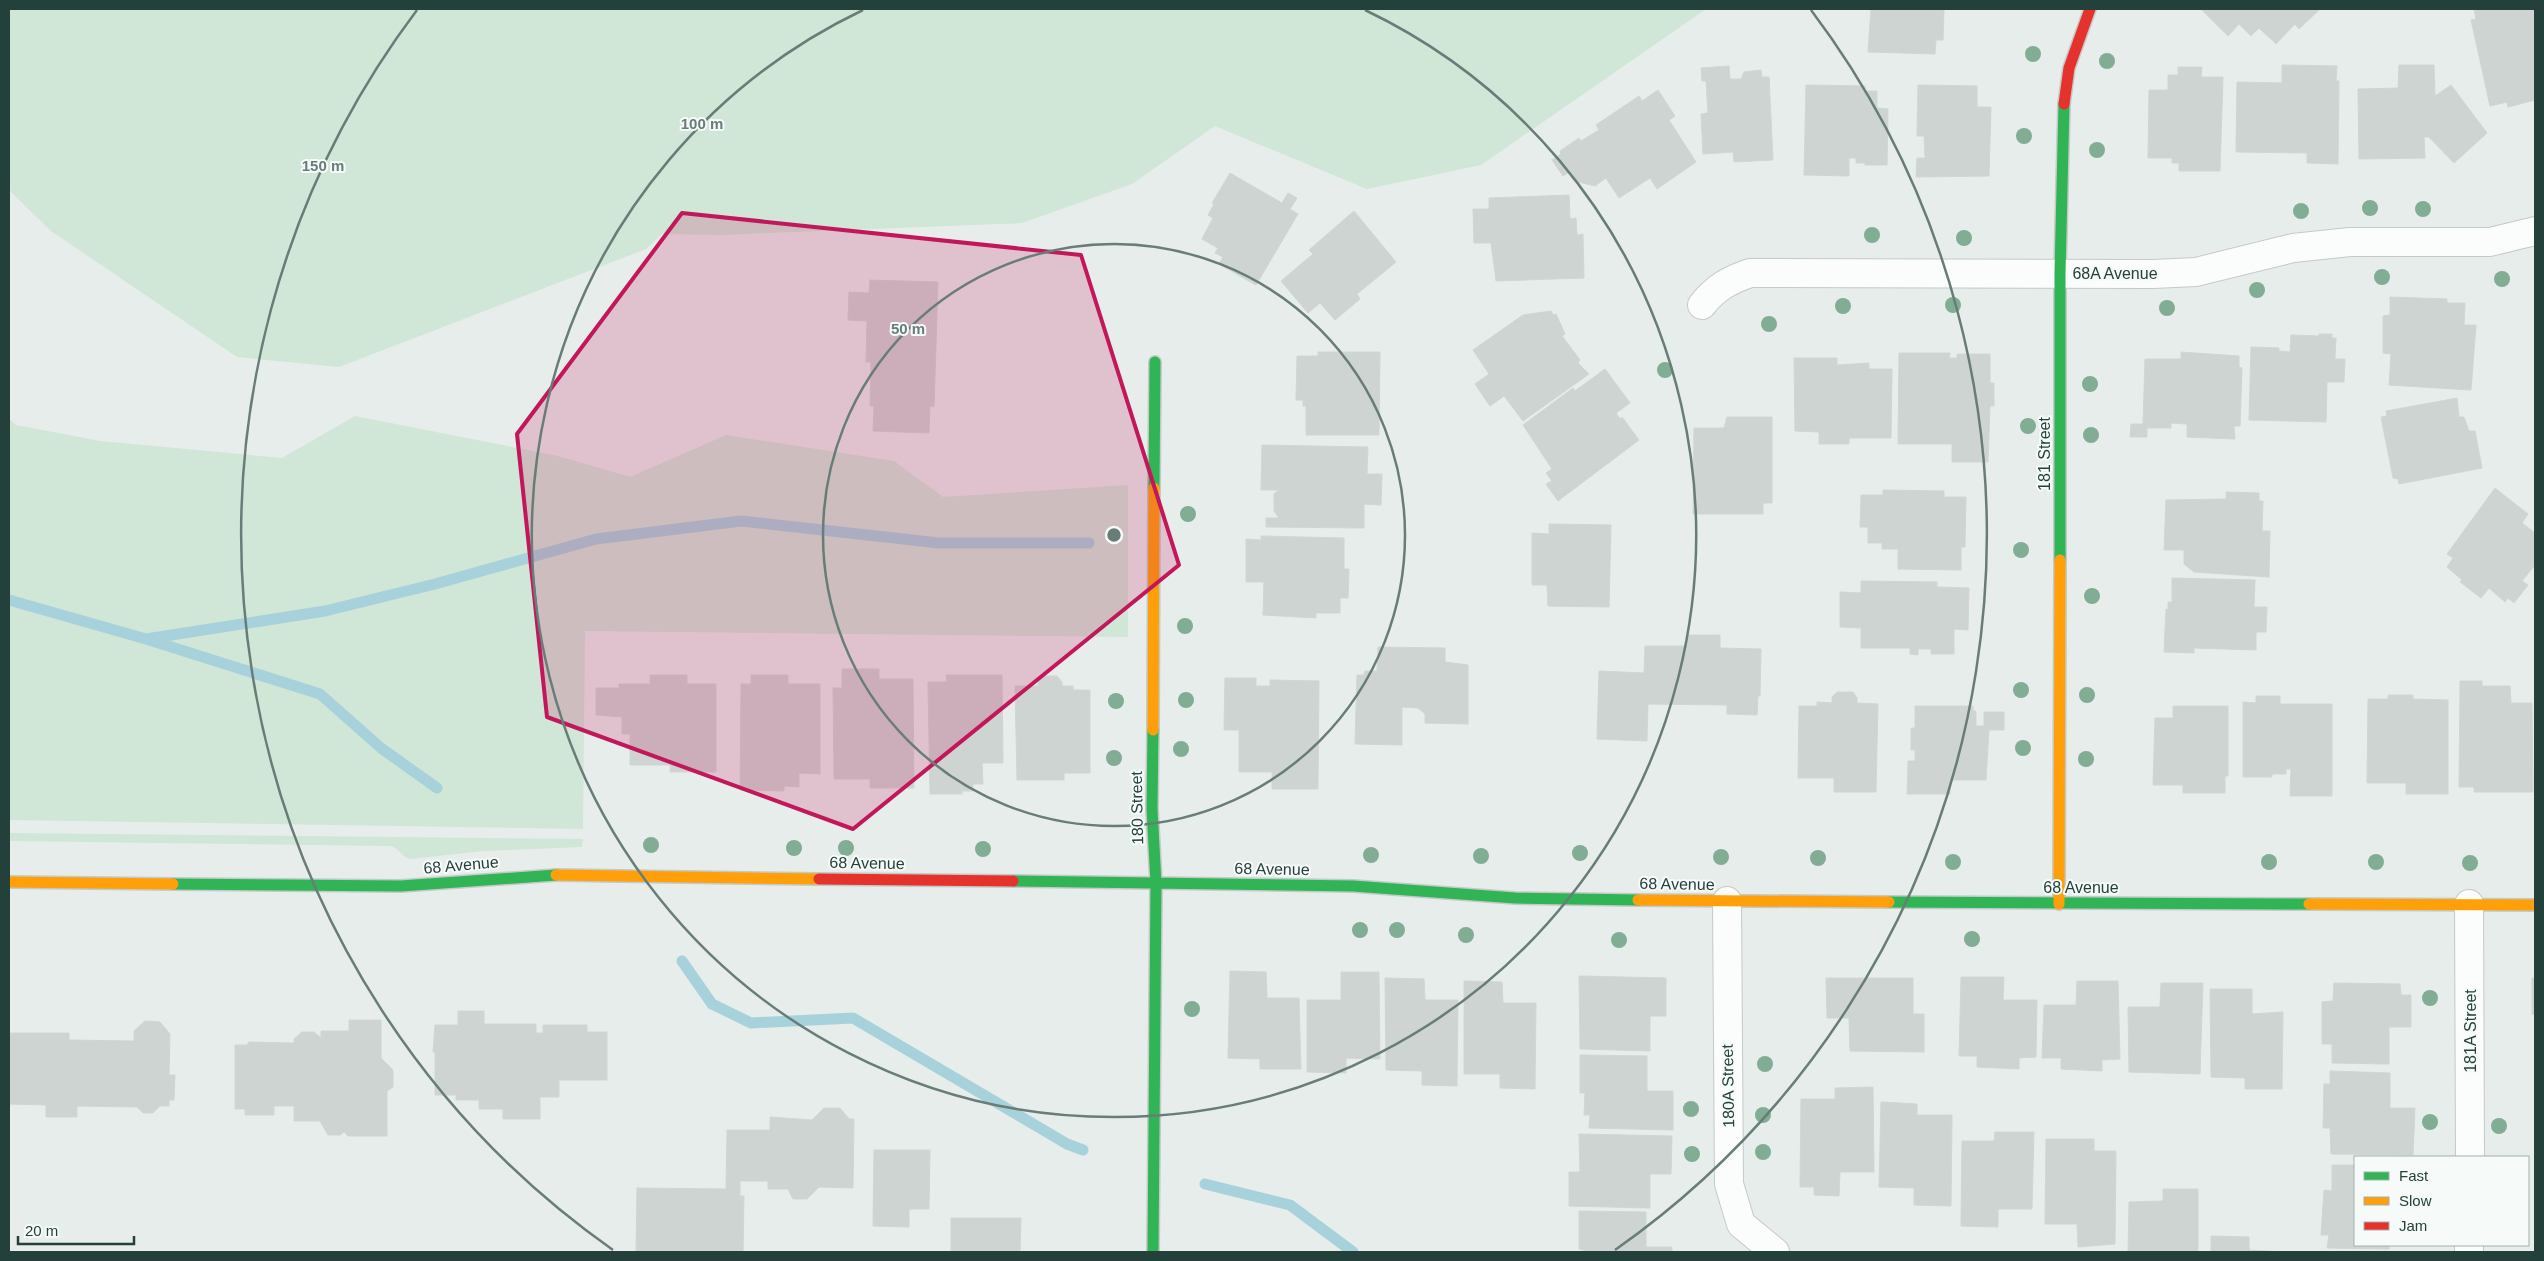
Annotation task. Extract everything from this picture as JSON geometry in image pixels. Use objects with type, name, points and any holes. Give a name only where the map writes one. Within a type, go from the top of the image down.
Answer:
[{"type":"street","name":"181 Street","points":[[2059,904],[2060,273],[2063,110],[2069,68],[2090,9]]},
{"type":"street","name":"68A Avenue","points":[[1702,304],[1713,290],[1731,279],[1750,273],[2153,274],[2196,272],[2294,248],[2350,242],[2490,242],[2535,231]]},
{"type":"street","name":"180 Street","points":[[1153,1252],[1156,883],[1152,809],[1155,362]]},
{"type":"street","name":"68 Avenue","points":[[9,882],[402,886],[543,875],[1353,886],[1516,898],[2059,904],[2535,905]]},
{"type":"street","name":"180A Street","points":[[1726,901],[1729,1184],[1740,1224],[1776,1252]]},
{"type":"street","name":"181A Street","points":[[2469,904],[2470,1156]]},
{"type":"highlighted area","points":[[682,213],[1081,255],[1179,565],[853,829],[547,717],[517,434]]},
{"type":"green space","points":[[9,9],[1706,9],[1481,165],[1367,189],[1215,126],[1132,184],[1022,223],[720,235],[662,234],[646,249],[339,367],[237,357],[51,231],[9,190]]},
{"type":"green space","points":[[355,416],[558,456],[630,477],[726,435],[894,461],[943,497],[1128,485],[1128,637],[585,631],[583,829],[9,820],[9,419],[16,425],[100,441],[282,458]]},
{"type":"green space","points":[[9,833],[583,839],[582,847],[483,851],[411,859],[405,857],[396,848],[389,846],[9,841]]},
{"type":"building","points":[[1871,9],[1944,9],[1943,40],[1936,40],[1935,54],[1868,52]]},
{"type":"building","points":[[2201,9],[2320,9],[2299,29],[2295,24],[2276,44],[2259,28],[2251,36],[2239,24],[2228,36]]},
{"type":"building","points":[[2474,9],[2535,9],[2535,100],[2508,107],[2507,102],[2490,106],[2471,20],[2476,19]]},
{"type":"building","points":[[2282,65],[2337,66],[2336,81],[2339,81],[2338,164],[2307,163],[2307,153],[2236,152],[2237,82],[2282,83]]},
{"type":"building","points":[[2399,65],[2434,65],[2435,96],[2451,85],[2487,133],[2454,163],[2429,137],[2424,137],[2425,158],[2359,159],[2358,89],[2398,88]]},
{"type":"building","points":[[1729,66],[1730,79],[1741,79],[1744,72],[1761,70],[1762,77],[1769,77],[1773,160],[1734,162],[1733,152],[1703,154],[1701,114],[1708,113],[1706,81],[1702,81],[1701,68]]},
{"type":"building","points":[[2178,67],[2202,67],[2201,77],[2223,77],[2220,171],[2179,171],[2179,163],[2172,163],[2172,158],[2148,158],[2149,90],[2168,90],[2168,75],[2178,75]]},
{"type":"building","points":[[1806,85],[1865,86],[1865,91],[1877,91],[1877,108],[1888,109],[1887,165],[1865,165],[1865,163],[1856,163],[1856,158],[1849,158],[1849,176],[1804,175]]},
{"type":"building","points":[[1918,85],[1977,86],[1977,107],[1991,107],[1989,176],[1916,177],[1917,158],[1925,158],[1924,136],[1917,136]]},
{"type":"building","points":[[1658,90],[1675,116],[1669,120],[1696,162],[1657,189],[1650,178],[1619,198],[1606,178],[1595,186],[1575,181],[1569,172],[1563,176],[1552,160],[1561,154],[1560,151],[1579,138],[1581,141],[1599,130],[1596,125],[1639,96],[1642,101]]},
{"type":"building","points":[[1230,173],[1282,203],[1288,193],[1297,198],[1290,209],[1298,214],[1256,285],[1219,264],[1223,257],[1215,253],[1218,248],[1202,239],[1213,218],[1208,215],[1214,204],[1212,203]]},
{"type":"building","points":[[1569,195],[1570,219],[1576,218],[1577,235],[1583,234],[1584,278],[1496,281],[1491,243],[1474,243],[1473,209],[1489,209],[1489,198]]},
{"type":"building","points":[[1354,211],[1396,262],[1357,294],[1360,299],[1335,320],[1320,303],[1308,313],[1281,281],[1313,254],[1309,250]]},
{"type":"building","points":[[870,280],[938,282],[934,407],[930,406],[929,433],[873,431],[874,406],[870,406],[871,362],[866,362],[867,321],[848,320],[849,292],[869,293]]},
{"type":"building","points":[[2390,297],[2447,299],[2447,303],[2465,303],[2464,325],[2476,325],[2471,390],[2389,385],[2391,354],[2383,353],[2383,316],[2390,315]]},
{"type":"building","points":[[1551,311],[1553,315],[1556,314],[1565,334],[1562,336],[1580,360],[1578,363],[1589,374],[1523,421],[1504,396],[1490,406],[1475,384],[1489,374],[1473,350],[1523,315]]},
{"type":"building","points":[[2319,334],[2332,334],[2332,338],[2336,338],[2335,359],[2345,359],[2344,382],[2327,382],[2326,422],[2249,420],[2251,347],[2279,348],[2279,351],[2290,352],[2291,335],[2319,336]]},
{"type":"building","points":[[1318,352],[1380,352],[1379,435],[1306,435],[1306,406],[1303,406],[1303,400],[1296,400],[1297,356],[1318,356]]},
{"type":"building","points":[[2181,352],[2239,356],[2239,367],[2242,368],[2240,426],[2234,426],[2235,439],[2187,437],[2187,424],[2171,423],[2171,428],[2147,428],[2147,437],[2130,437],[2131,424],[2143,424],[2145,359],[2181,359]]},
{"type":"building","points":[[1899,353],[1950,353],[1949,358],[1957,358],[1957,354],[1990,354],[1990,383],[1994,383],[1994,406],[1990,406],[1988,462],[1952,462],[1952,444],[1898,444]]},
{"type":"building","points":[[1794,358],[1837,358],[1837,365],[1869,363],[1869,369],[1892,369],[1891,438],[1849,438],[1849,444],[1819,444],[1819,432],[1795,431]]},
{"type":"building","points":[[1605,369],[1630,403],[1616,413],[1620,419],[1622,417],[1639,440],[1558,501],[1546,484],[1552,481],[1546,473],[1552,469],[1523,425],[1573,388],[1575,391]]},
{"type":"building","points":[[2457,398],[2459,417],[2464,417],[2469,431],[2475,431],[2482,468],[2399,484],[2398,479],[2393,478],[2381,417],[2387,416],[2386,411]]},
{"type":"building","points":[[1727,417],[1772,417],[1772,503],[1763,503],[1763,514],[1693,514],[1694,428],[1724,428]]},
{"type":"building","points":[[1262,445],[1368,447],[1367,474],[1382,474],[1381,505],[1364,504],[1364,528],[1266,527],[1266,518],[1279,518],[1274,511],[1274,494],[1279,490],[1261,490]]},
{"type":"building","points":[[2495,488],[2528,514],[2522,523],[2535,533],[2535,565],[2522,581],[2528,585],[2514,603],[2508,598],[2505,602],[2489,588],[2481,598],[2460,582],[2462,580],[2447,567],[2453,558],[2447,554]]},
{"type":"building","points":[[1883,490],[1944,491],[1944,497],[1966,497],[1965,547],[1961,547],[1961,570],[1898,569],[1898,549],[1882,549],[1882,543],[1868,543],[1868,527],[1860,527],[1861,495],[1883,495]]},
{"type":"building","points":[[2226,492],[2259,493],[2259,501],[2263,501],[2262,531],[2270,531],[2269,577],[2194,572],[2184,564],[2184,550],[2164,550],[2166,500],[2226,499]]},
{"type":"building","points":[[1549,524],[1611,525],[1609,607],[1548,606],[1547,585],[1532,585],[1532,533],[1549,534]]},
{"type":"building","points":[[1261,536],[1344,538],[1344,569],[1349,569],[1348,598],[1340,598],[1340,613],[1316,613],[1316,618],[1263,615],[1264,582],[1246,582],[1246,539],[1261,540]]},
{"type":"building","points":[[2172,578],[2255,580],[2254,607],[2267,607],[2266,632],[2256,632],[2256,650],[2194,648],[2194,653],[2164,652],[2166,609],[2168,610],[2168,602],[2172,602]]},
{"type":"building","points":[[1861,581],[1937,582],[1937,587],[1969,588],[1968,630],[1954,629],[1954,654],[1931,654],[1931,649],[1918,649],[1918,655],[1910,654],[1910,648],[1861,648],[1861,628],[1840,627],[1840,592],[1861,593]]},
{"type":"building","points":[[1687,635],[1720,635],[1720,648],[1761,649],[1760,696],[1758,696],[1757,715],[1727,714],[1727,705],[1648,704],[1647,741],[1597,739],[1599,671],[1644,673],[1645,646],[1687,646]]},
{"type":"building","points":[[1378,647],[1445,648],[1445,662],[1468,665],[1468,724],[1425,723],[1425,714],[1418,708],[1402,707],[1402,745],[1355,744],[1357,675],[1364,675],[1365,671],[1377,671]]},
{"type":"building","points":[[842,669],[879,669],[879,679],[913,679],[914,788],[870,788],[870,779],[834,779],[833,688],[842,688]]},
{"type":"building","points":[[650,675],[687,675],[687,684],[716,684],[716,772],[670,772],[670,765],[630,765],[630,734],[622,734],[622,717],[596,715],[596,688],[619,688],[619,684],[650,684]]},
{"type":"building","points":[[751,675],[788,675],[788,684],[820,684],[820,774],[799,773],[799,787],[784,786],[784,791],[740,790],[741,684],[751,684]]},
{"type":"building","points":[[946,675],[1002,675],[1003,763],[982,763],[983,784],[973,784],[973,791],[962,791],[962,794],[930,794],[928,682],[947,682]]},
{"type":"building","points":[[1043,676],[1057,676],[1062,682],[1062,686],[1073,686],[1073,690],[1090,690],[1090,773],[1064,773],[1064,780],[1017,780],[1015,686],[1038,686],[1038,681]]},
{"type":"building","points":[[1225,678],[1256,678],[1256,686],[1270,686],[1270,680],[1319,681],[1318,789],[1272,789],[1272,772],[1239,772],[1239,730],[1224,730]]},
{"type":"building","points":[[2460,681],[2482,681],[2482,686],[2510,686],[2511,703],[2532,703],[2533,792],[2474,792],[2474,787],[2459,787]]},
{"type":"building","points":[[1837,692],[1853,692],[1857,698],[1857,703],[1878,704],[1876,792],[1834,792],[1834,778],[1798,778],[1799,706],[1817,706],[1817,702],[1832,703],[1832,697]]},
{"type":"building","points":[[2388,695],[2413,695],[2413,699],[2448,700],[2448,794],[2406,794],[2406,783],[2367,783],[2368,699],[2388,699]]},
{"type":"building","points":[[2256,696],[2280,696],[2280,704],[2332,704],[2332,796],[2290,796],[2291,769],[2286,769],[2286,774],[2272,774],[2272,777],[2243,777],[2243,702],[2256,703]]},
{"type":"building","points":[[1915,706],[1973,706],[1973,711],[1976,711],[1976,726],[1984,726],[1984,712],[2004,712],[2004,730],[1989,730],[1986,780],[1950,780],[1950,794],[1907,794],[1908,761],[1915,761],[1915,750],[1911,750],[1911,728],[1915,728]]},
{"type":"building","points":[[2173,706],[2228,706],[2228,776],[2225,776],[2225,793],[2183,793],[2183,785],[2153,785],[2155,718],[2173,718]]},
{"type":"building","points":[[1230,971],[1266,972],[1267,998],[1299,998],[1301,1069],[1260,1069],[1260,1059],[1228,1058]]},
{"type":"building","points":[[1341,972],[1379,972],[1380,1059],[1346,1058],[1346,1073],[1307,1072],[1307,1000],[1341,1000]]},
{"type":"building","points":[[1579,976],[1666,978],[1666,1016],[1650,1016],[1650,1051],[1580,1049]]},
{"type":"building","points":[[1961,977],[2004,977],[2003,1000],[2037,1000],[2036,1057],[2019,1058],[2019,1069],[1977,1067],[1977,1056],[1959,1056]]},
{"type":"building","points":[[1385,978],[1424,979],[1425,1000],[1458,1000],[1457,1086],[1422,1085],[1422,1071],[1386,1070]]},
{"type":"building","points":[[1826,978],[1913,978],[1913,1014],[1924,1014],[1924,1052],[1850,1051],[1849,1018],[1827,1018]]},
{"type":"building","points":[[2532,978],[2535,978],[2535,1015],[2532,1014]]},
{"type":"building","points":[[1464,981],[1502,982],[1503,1003],[1536,1003],[1535,1089],[1500,1088],[1500,1074],[1464,1074]]},
{"type":"building","points":[[2077,981],[2118,981],[2120,1059],[2102,1060],[2102,1071],[2061,1069],[2061,1058],[2042,1058],[2044,1005],[2076,1005]]},
{"type":"building","points":[[2161,983],[2203,983],[2200,1074],[2129,1072],[2128,1007],[2160,1007]]},
{"type":"building","points":[[2334,983],[2400,984],[2401,995],[2411,995],[2411,1027],[2389,1027],[2389,1064],[2332,1063],[2332,1044],[2322,1044],[2322,1002],[2333,1001]]},
{"type":"building","points":[[2210,989],[2252,989],[2252,1014],[2283,1012],[2282,1089],[2245,1089],[2245,1078],[2211,1077]]},
{"type":"building","points":[[458,1011],[484,1011],[484,1024],[536,1024],[536,1033],[543,1033],[543,1025],[587,1025],[587,1032],[607,1032],[607,1080],[559,1080],[559,1097],[540,1097],[540,1119],[503,1119],[503,1109],[479,1109],[479,1100],[456,1100],[456,1095],[435,1095],[435,1052],[433,1052],[435,1025],[458,1025]]},
{"type":"building","points":[[349,1020],[381,1020],[381,1058],[393,1070],[393,1087],[387,1091],[387,1136],[348,1136],[344,1132],[340,1135],[328,1135],[320,1121],[294,1121],[294,1106],[274,1106],[274,1115],[245,1115],[245,1109],[235,1109],[235,1045],[247,1045],[249,1042],[294,1043],[294,1039],[302,1032],[314,1032],[321,1038],[321,1031],[349,1031]]},
{"type":"building","points":[[145,1021],[160,1022],[170,1034],[169,1075],[175,1075],[174,1100],[169,1100],[169,1106],[160,1106],[153,1113],[143,1113],[137,1107],[77,1106],[77,1117],[46,1117],[46,1105],[9,1104],[9,1033],[69,1033],[69,1040],[134,1041],[134,1031]]},
{"type":"building","points":[[1580,1055],[1647,1056],[1647,1091],[1673,1091],[1673,1130],[1589,1128],[1590,1115],[1584,1115],[1585,1093],[1580,1093]]},
{"type":"building","points":[[2330,1071],[2390,1073],[2390,1108],[2415,1108],[2413,1155],[2331,1154],[2330,1128],[2323,1128],[2324,1084],[2330,1084]]},
{"type":"building","points":[[1873,1087],[1874,1172],[1840,1172],[1839,1196],[1814,1195],[1814,1187],[1800,1187],[1801,1099],[1835,1099],[1835,1088]]},
{"type":"building","points":[[1881,1102],[1917,1104],[1917,1115],[1952,1115],[1951,1206],[1914,1205],[1914,1188],[1879,1187]]},
{"type":"building","points":[[824,1108],[840,1108],[849,1119],[854,1119],[853,1188],[819,1187],[807,1199],[793,1199],[788,1189],[768,1189],[768,1181],[740,1181],[740,1196],[744,1196],[743,1252],[636,1252],[637,1188],[726,1189],[727,1130],[770,1130],[770,1117],[812,1120]]},
{"type":"building","points":[[1995,1132],[2034,1132],[2032,1209],[1998,1209],[1998,1227],[1961,1226],[1962,1141],[1994,1141]]},
{"type":"building","points":[[1579,1134],[1672,1136],[1671,1174],[1650,1174],[1650,1208],[1569,1206],[1569,1172],[1580,1172]]},
{"type":"building","points":[[2046,1139],[2094,1139],[2094,1151],[2116,1151],[2115,1244],[2078,1247],[2077,1224],[2045,1224]]},
{"type":"building","points":[[874,1150],[930,1150],[929,1209],[909,1209],[909,1227],[873,1226]]},
{"type":"building","points":[[2332,1165],[2354,1165],[2354,1246],[2389,1246],[2389,1249],[2327,1248],[2329,1235],[2321,1235],[2324,1190],[2332,1191]]},
{"type":"building","points":[[2163,1189],[2198,1189],[2198,1252],[2128,1252],[2129,1202],[2163,1201]]},
{"type":"building","points":[[1579,1211],[1646,1212],[1646,1247],[1672,1247],[1672,1252],[1584,1252],[1584,1250],[1579,1249]]},
{"type":"building","points":[[951,1218],[1021,1218],[1020,1252],[951,1252]]},
{"type":"building","points":[[2211,1236],[2249,1237],[2249,1250],[2282,1252],[2211,1252]]},
{"type":"waterway","points":[[146,639],[325,611],[435,584],[596,539],[741,521],[939,543],[1089,543]]},
{"type":"waterway","points":[[9,600],[146,639],[320,694],[381,748],[437,788]]},
{"type":"waterway","points":[[682,961],[712,1004],[751,1023],[853,1018],[1067,1144],[1083,1150]]},
{"type":"waterway","points":[[1205,1184],[1290,1205],[1353,1252]]},
{"type":"traffic: fast","points":[[2060,560],[2060,273],[2064,104]]},
{"type":"traffic: fast","points":[[1154,488],[1155,362]]},
{"type":"traffic: fast","points":[[1153,730],[1152,809],[1156,883],[1153,1252]]},
{"type":"traffic: fast","points":[[173,884],[401,886],[556,875]]},
{"type":"traffic: fast","points":[[1013,881],[1353,886],[1515,898],[1638,900]]},
{"type":"traffic: fast","points":[[1889,902],[2309,904]]},
{"type":"traffic: slow","points":[[1153,730],[1154,488]]},
{"type":"traffic: slow","points":[[2059,904],[2060,560]]},
{"type":"traffic: slow","points":[[556,875],[819,879]]},
{"type":"traffic: slow","points":[[9,882],[173,884]]},
{"type":"traffic: slow","points":[[1638,900],[1889,902]]},
{"type":"traffic: slow","points":[[2309,904],[2535,905]]},
{"type":"traffic: jam","points":[[2064,104],[2069,68],[2090,9]]},
{"type":"traffic: jam","points":[[819,879],[1013,881]]}]
